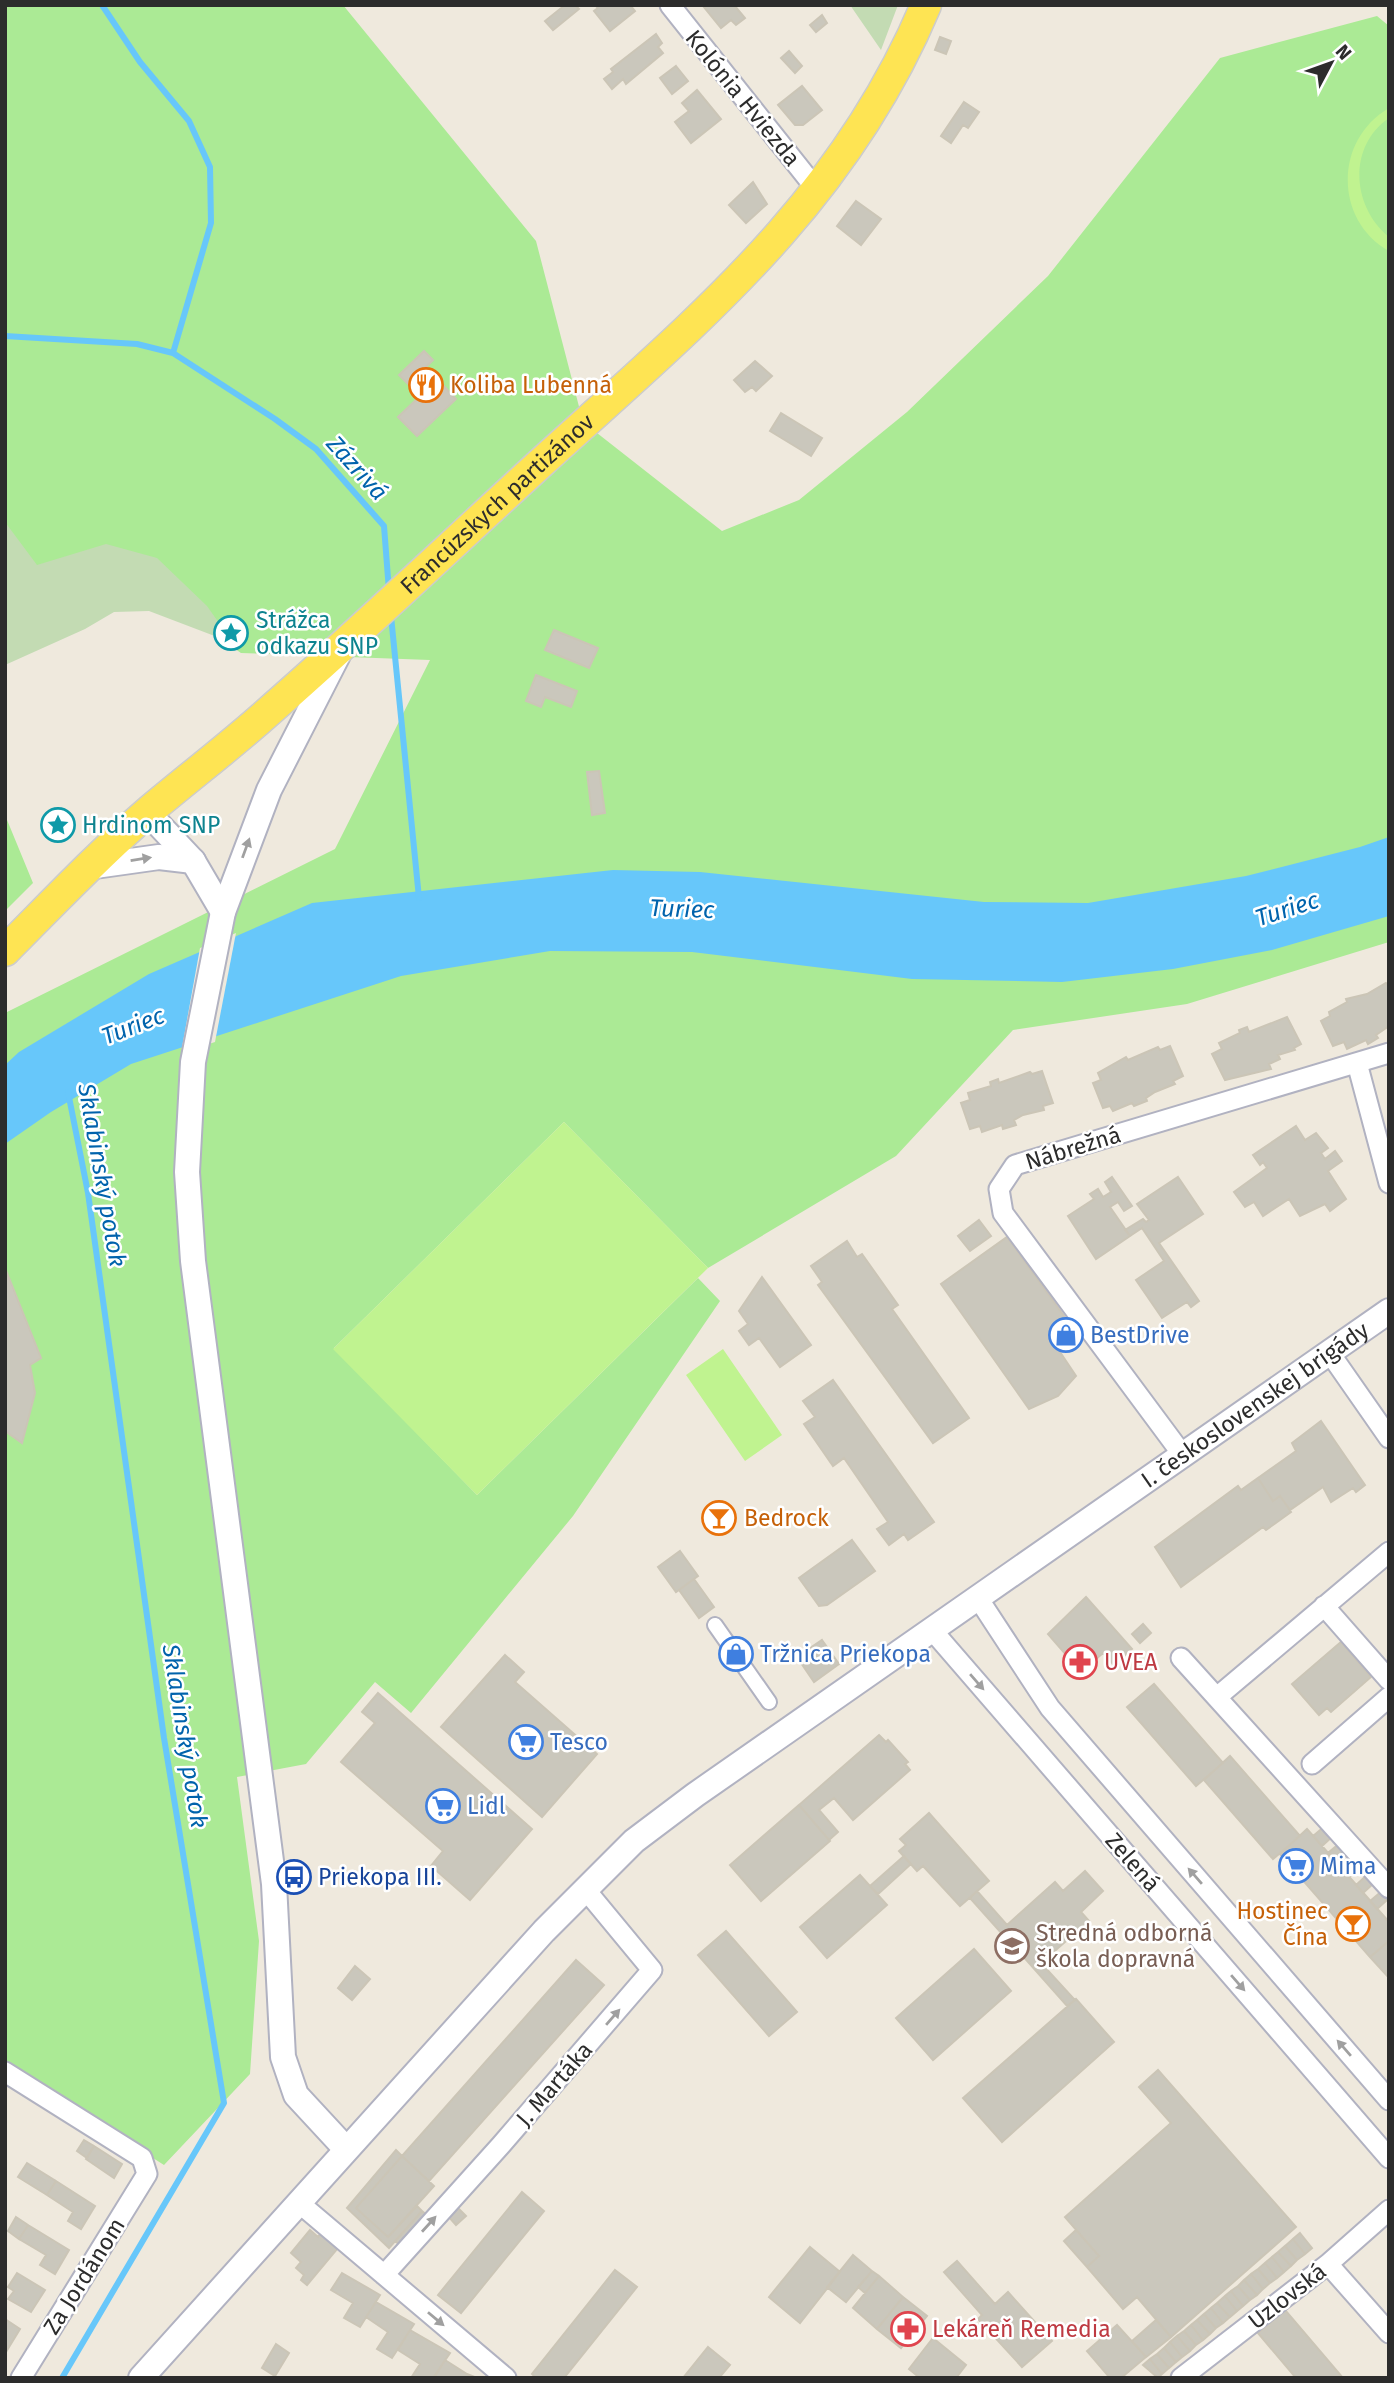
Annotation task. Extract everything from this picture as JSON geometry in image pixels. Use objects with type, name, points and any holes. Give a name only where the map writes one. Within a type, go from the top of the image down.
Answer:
[{"type":"main road","name":"Francúzskych partizánov","points":[[5,951],[147,812],[265,715],[344,645],[722,297],[773,245],[877,107],[926,5]]},
{"type":"street","name":"Kolónia Hviezda","points":[[670,5],[817,190]]},
{"type":"street","points":[[344,645],[269,790],[221,922],[193,1062],[187,1172],[193,1261],[274,1884],[283,2056],[296,2095],[346,2149]]},
{"type":"street","points":[[147,812],[193,862],[221,922]]},
{"type":"street","points":[[88,867],[159,857],[193,862]]},
{"type":"street","name":"Nábrežná","points":[[1182,1454],[1003,1213],[999,1189],[1015,1165],[1389,1053]]},
{"type":"street","points":[[1357,1063],[1389,1183]]},
{"type":"street","name":"I. československej brigády","points":[[150,2374],[346,2149],[585,1889],[634,1841],[677,1807],[1389,1311]]},
{"type":"street","points":[[1329,1353],[1389,1438]]},
{"type":"street","points":[[1217,1698],[1389,1552]]},
{"type":"street","name":"Zelená","points":[[978,1598],[1050,1708],[1389,2100]]},
{"type":"street","points":[[1324,1606],[1389,1680]]},
{"type":"street","points":[[715,1625],[769,1702]]},
{"type":"street","name":"Zelená","points":[[932,1630],[1389,2158]]},
{"type":"street","points":[[1181,1658],[1389,1888]]},
{"type":"street","points":[[1312,1764],[1389,1696]]},
{"type":"street","name":"J. Martáka","points":[[383,2275],[501,2145],[652,1970],[585,1889]]},
{"type":"street","name":"Za Jordánom","points":[[5,2072],[142,2158],[147,2174],[21,2378]]},
{"type":"street","points":[[298,2203],[506,2378]]},
{"type":"street","name":"Uzlovská","points":[[1181,2378],[1328,2264],[1389,2210]]},
{"type":"street","points":[[1328,2264],[1389,2333]]},
{"type":"green space","points":[[5,5],[343,5],[536,241],[583,422],[722,531],[799,500],[907,412],[1048,276],[1220,58],[1377,16],[1389,26],[1389,942],[1187,1004],[1013,1030],[896,1156],[708,1268],[564,1122],[334,1348],[477,1495],[698,1278],[720,1301],[573,1516],[411,1713],[375,1682],[306,1764],[237,1777],[259,1941],[250,2074],[164,2165],[5,2064],[5,1013],[335,849],[430,660],[241,653],[124,574],[5,632]]},
{"type":"green space","points":[[850,5],[898,5],[881,50]]},
{"type":"green space","points":[[1389,108],[1389,118],[1375,130],[1366,145],[1359,177],[1367,210],[1389,237],[1389,251],[1371,237],[1358,220],[1350,201],[1348,180],[1350,159],[1358,139],[1371,122]]},
{"type":"green space","points":[[5,522],[37,565],[106,544],[157,558],[207,606],[233,643],[149,611],[114,612],[85,629],[5,665]]},
{"type":"green space","points":[[5,815],[33,883],[5,911]]},
{"type":"green space","points":[[564,1122],[708,1268],[477,1495],[333,1349]]},
{"type":"green space","points":[[723,1349],[782,1435],[745,1461],[686,1375]]},
{"type":"water","name":"Turiec","points":[[1389,837],[1389,916],[1272,950],[1173,969],[1062,982],[912,979],[692,952],[550,951],[401,976],[131,1064],[51,1112],[5,1144],[5,1065],[19,1052],[149,974],[312,903],[613,870],[700,872],[984,902],[1088,903],[1246,876]]},
{"type":"pier","points":[[236,933],[215,1042],[181,1053],[200,948]]},
{"type":"building","points":[[565,5],[575,5],[579,9],[553,30],[545,21]]},
{"type":"building","points":[[595,5],[630,5],[635,11],[610,31],[594,11],[598,8]]},
{"type":"building","points":[[734,5],[745,18],[736,25],[731,20],[721,28],[703,6]]},
{"type":"building","points":[[822,15],[827,23],[816,32],[810,25]]},
{"type":"building","points":[[656,34],[662,43],[658,47],[663,53],[626,84],[623,79],[612,89],[604,79],[613,72],[611,69]]},
{"type":"building","points":[[940,37],[951,41],[946,54],[935,50]]},
{"type":"building","points":[[789,51],[802,66],[795,73],[781,58]]},
{"type":"building","points":[[676,66],[688,81],[672,94],[660,78]]},
{"type":"building","points":[[802,86],[822,110],[803,125],[795,125],[778,105]]},
{"type":"building","points":[[697,90],[721,119],[691,143],[675,122],[689,111],[682,103]]},
{"type":"building","points":[[964,102],[979,112],[968,128],[963,125],[951,143],[941,136]]},
{"type":"building","points":[[753,182],[767,204],[746,223],[729,205]]},
{"type":"building","points":[[856,201],[881,219],[861,245],[837,226]]},
{"type":"building","name":"Koliba Lubenná","points":[[424,351],[433,360],[426,367],[456,399],[417,436],[398,417],[420,396],[399,375]]},
{"type":"building","points":[[755,361],[772,376],[756,391],[752,387],[745,392],[734,380]]},
{"type":"building","points":[[781,413],[822,438],[811,456],[770,431]]},
{"type":"building","points":[[554,630],[598,648],[589,668],[545,650]]},
{"type":"building","points":[[536,675],[577,691],[571,707],[545,697],[541,707],[526,701]]},
{"type":"building","points":[[599,771],[605,813],[592,815],[587,772]]},
{"type":"building","points":[[1386,983],[1389,985],[1389,1026],[1368,1044],[1366,1040],[1347,1049],[1344,1042],[1333,1046],[1321,1021],[1330,1016],[1329,1012],[1347,1002],[1346,999],[1367,994]]},
{"type":"building","points":[[1287,1017],[1301,1044],[1294,1048],[1295,1050],[1278,1055],[1280,1059],[1269,1064],[1271,1069],[1225,1080],[1212,1054],[1222,1049],[1219,1043],[1240,1033],[1239,1030],[1247,1027],[1249,1032]]},
{"type":"building","points":[[1170,1046],[1183,1076],[1173,1081],[1175,1084],[1155,1092],[1146,1098],[1147,1101],[1134,1106],[1132,1103],[1113,1111],[1110,1106],[1103,1108],[1093,1083],[1101,1080],[1098,1073],[1126,1057],[1128,1060],[1158,1047],[1160,1050]]},
{"type":"building","points":[[1042,1071],[1053,1103],[1043,1106],[1044,1110],[1014,1120],[1016,1125],[1003,1129],[1002,1125],[982,1132],[980,1126],[970,1129],[961,1103],[970,1100],[968,1093],[991,1086],[990,1082],[998,1079],[999,1083],[1030,1072],[1032,1074]]},
{"type":"building","points":[[1296,1126],[1305,1140],[1316,1133],[1328,1148],[1321,1153],[1325,1159],[1335,1151],[1342,1161],[1328,1171],[1346,1199],[1330,1211],[1325,1204],[1300,1216],[1289,1199],[1263,1216],[1254,1202],[1245,1207],[1234,1192],[1267,1168],[1263,1162],[1260,1165],[1253,1155]]},
{"type":"building","points":[[1112,1177],[1132,1206],[1124,1211],[1118,1202],[1110,1207],[1130,1236],[1096,1259],[1068,1216],[1094,1199],[1090,1194],[1098,1189],[1103,1197],[1111,1192],[1105,1182]]},
{"type":"building","points":[[1178,1177],[1203,1214],[1159,1243],[1199,1301],[1191,1307],[1187,1302],[1162,1318],[1136,1280],[1164,1261],[1142,1228],[1130,1236],[1125,1230],[1143,1219],[1146,1222],[1149,1220],[1137,1204]]},
{"type":"building","points":[[979,1220],[991,1236],[970,1251],[958,1236]]},
{"type":"building","points":[[1007,1237],[1077,1334],[1076,1340],[1060,1352],[1076,1376],[1058,1396],[1029,1409],[941,1284]]},
{"type":"building","points":[[847,1241],[857,1257],[862,1254],[898,1305],[892,1309],[969,1418],[933,1443],[818,1285],[822,1282],[811,1266]]},
{"type":"building","points":[[5,1268],[41,1358],[30,1365],[35,1393],[22,1443],[5,1431]]},
{"type":"building","points":[[762,1277],[811,1345],[780,1367],[759,1338],[749,1345],[739,1331],[748,1324],[739,1311]]},
{"type":"building","points":[[833,1380],[934,1522],[908,1540],[904,1534],[889,1545],[877,1529],[888,1522],[844,1458],[833,1466],[804,1424],[815,1417],[803,1401]]},
{"type":"building","points":[[1321,1421],[1365,1485],[1356,1492],[1353,1488],[1331,1502],[1323,1487],[1290,1510],[1280,1496],[1273,1501],[1258,1478],[1296,1451],[1292,1443]]},
{"type":"building","points":[[1258,1478],[1273,1501],[1280,1496],[1291,1512],[1266,1530],[1263,1527],[1181,1587],[1155,1547],[1238,1486],[1241,1490]]},
{"type":"building","points":[[852,1540],[875,1571],[827,1605],[819,1606],[799,1578]]},
{"type":"building","points":[[680,1551],[698,1576],[676,1592],[658,1567]]},
{"type":"building","points":[[694,1579],[714,1607],[699,1618],[679,1590]]},
{"type":"building","points":[[1086,1597],[1132,1649],[1114,1665],[1103,1653],[1081,1672],[1048,1634]]},
{"type":"building","points":[[1143,1624],[1151,1633],[1140,1643],[1132,1634]]},
{"type":"building","points":[[822,1640],[839,1664],[814,1682],[797,1657]]},
{"type":"building","points":[[1341,1642],[1371,1677],[1331,1712],[1327,1708],[1319,1715],[1292,1684]]},
{"type":"building","points":[[505,1655],[524,1672],[515,1682],[597,1754],[542,1817],[441,1727]]},
{"type":"building","points":[[1154,1684],[1223,1763],[1196,1786],[1127,1707]]},
{"type":"building","points":[[378,1693],[532,1829],[470,1900],[431,1866],[443,1851],[341,1762],[375,1723],[362,1712]]},
{"type":"building","points":[[879,1735],[886,1742],[888,1740],[908,1762],[905,1764],[910,1770],[853,1820],[834,1798],[819,1810],[838,1832],[829,1840],[799,1805]]},
{"type":"building","points":[[1230,1756],[1300,1836],[1273,1859],[1204,1780]]},
{"type":"building","points":[[799,1805],[830,1841],[761,1901],[730,1865]]},
{"type":"building","points":[[929,1813],[989,1881],[960,1906],[923,1866],[917,1871],[899,1851],[906,1845],[900,1839]]},
{"type":"building","points":[[1325,1826],[1333,1836],[1322,1846],[1313,1836]]},
{"type":"building","points":[[1307,1829],[1389,1922],[1389,1941],[1370,1957],[1280,1854]]},
{"type":"building","points":[[1340,1843],[1348,1853],[1336,1863],[1328,1853]]},
{"type":"building","points":[[904,1856],[911,1864],[878,1894],[870,1886]]},
{"type":"building","points":[[1353,1859],[1360,1867],[1349,1877],[1342,1869]]},
{"type":"building","points":[[1085,1871],[1103,1891],[1081,1912],[1089,1921],[1041,1963],[1075,2000],[1067,2006],[1021,1954],[1028,1947],[1019,1938],[1011,1944],[970,1898],[977,1891],[1007,1925],[1055,1882],[1063,1891]]},
{"type":"building","points":[[860,1875],[887,1905],[827,1958],[800,1927]]},
{"type":"building","points":[[1367,1875],[1374,1883],[1363,1893],[1356,1885]]},
{"type":"building","points":[[1382,1891],[1388,1899],[1377,1909],[1370,1901]]},
{"type":"building","points":[[726,1931],[797,2012],[769,2036],[698,1955]]},
{"type":"building","points":[[1389,1941],[1389,1978],[1370,1957]]},
{"type":"building","points":[[974,1949],[1011,1991],[933,2060],[896,2018]]},
{"type":"building","points":[[576,1960],[604,1985],[429,2181],[402,2156]]},
{"type":"building","points":[[355,1966],[370,1979],[352,2000],[338,1988]]},
{"type":"building","points":[[1076,1999],[1114,2042],[1002,2142],[963,2098]]},
{"type":"building","points":[[1158,2070],[1296,2227],[1171,2337],[1137,2297],[1123,2309],[1087,2267],[1099,2256],[1065,2217],[1171,2123],[1139,2087]]},
{"type":"building","points":[[84,2140],[94,2146],[87,2158],[77,2151]]},
{"type":"building","points":[[94,2146],[122,2164],[114,2178],[86,2159]]},
{"type":"building","points":[[396,2150],[402,2156],[356,2208],[388,2237],[417,2206],[422,2211],[389,2248],[347,2208]]},
{"type":"building","points":[[402,2156],[434,2186],[388,2237],[356,2208]]},
{"type":"building","points":[[27,2163],[56,2181],[47,2195],[18,2177]]},
{"type":"building","points":[[56,2181],[95,2206],[81,2229],[68,2221],[73,2212],[47,2195]]},
{"type":"building","points":[[522,2192],[544,2211],[461,2313],[438,2295]]},
{"type":"building","points":[[457,2207],[466,2216],[456,2225],[448,2216]]},
{"type":"building","points":[[422,2211],[428,2216],[401,2246],[395,2241]]},
{"type":"building","points":[[16,2217],[28,2225],[19,2239],[8,2231]]},
{"type":"building","points":[[28,2225],[69,2250],[55,2274],[40,2265],[46,2255],[19,2239]]},
{"type":"building","points":[[310,2230],[338,2248],[307,2285],[301,2280],[304,2275],[296,2268],[301,2262],[291,2253]]},
{"type":"building","points":[[1076,2230],[1099,2256],[1087,2267],[1064,2241]]},
{"type":"building","points":[[1300,2233],[1312,2248],[1305,2254],[1293,2239]]},
{"type":"building","points":[[1293,2239],[1305,2254],[1297,2260],[1285,2246]]},
{"type":"building","points":[[1285,2246],[1297,2260],[1291,2266],[1278,2252]]},
{"type":"building","points":[[810,2247],[840,2272],[800,2323],[769,2297]]},
{"type":"building","points":[[1278,2252],[1291,2266],[1284,2272],[1272,2257]]},
{"type":"building","points":[[853,2255],[872,2271],[846,2302],[827,2287]]},
{"type":"building","points":[[1272,2257],[1284,2272],[1277,2278],[1265,2263]]},
{"type":"building","points":[[957,2261],[995,2304],[1008,2292],[1052,2341],[1022,2367],[978,2319],[982,2315],[944,2272]]},
{"type":"building","points":[[1265,2263],[1277,2278],[1270,2283],[1258,2269]]},
{"type":"building","points":[[1258,2269],[1270,2283],[1263,2289],[1251,2274]]},
{"type":"building","points":[[615,2270],[637,2287],[564,2378],[536,2378],[532,2374]]},
{"type":"building","points":[[872,2271],[879,2276],[865,2293],[858,2287]]},
{"type":"building","points":[[17,2273],[45,2290],[31,2312],[8,2299],[14,2291],[8,2287]]},
{"type":"building","points":[[342,2273],[380,2295],[360,2327],[344,2318],[353,2303],[331,2290]]},
{"type":"building","points":[[1251,2274],[1263,2289],[1257,2295],[1244,2280]]},
{"type":"building","points":[[879,2276],[903,2297],[877,2329],[853,2308]]},
{"type":"building","points":[[1244,2280],[1257,2295],[1250,2300],[1238,2286]]},
{"type":"building","points":[[1238,2286],[1250,2300],[1243,2306],[1231,2291]]},
{"type":"building","points":[[1231,2291],[1243,2306],[1237,2311],[1225,2296]]},
{"type":"building","points":[[1225,2296],[1237,2311],[1230,2317],[1217,2303]]},
{"type":"building","points":[[903,2297],[927,2316],[901,2348],[877,2329]]},
{"type":"building","points":[[376,2302],[414,2324],[392,2358],[377,2349],[388,2332],[366,2317]]},
{"type":"building","points":[[1217,2303],[1230,2317],[1223,2323],[1211,2308]]},
{"type":"building","points":[[1211,2308],[1223,2323],[1216,2328],[1204,2314]]},
{"type":"building","points":[[1285,2310],[1343,2378],[1296,2378],[1258,2333]]},
{"type":"building","points":[[1204,2314],[1216,2328],[1210,2334],[1197,2320]]},
{"type":"building","points":[[5,2319],[20,2329],[6,2352],[5,2352]]},
{"type":"building","points":[[1156,2320],[1171,2337],[1146,2357],[1132,2341]]},
{"type":"building","points":[[1197,2320],[1210,2334],[1203,2340],[1191,2325]]},
{"type":"building","points":[[1117,2325],[1146,2357],[1121,2378],[1110,2378],[1087,2351]]},
{"type":"building","points":[[1191,2325],[1203,2340],[1196,2345],[1184,2331]]},
{"type":"building","points":[[410,2330],[450,2353],[433,2378],[411,2378],[420,2364],[398,2350]]},
{"type":"building","points":[[1184,2331],[1196,2345],[1190,2351],[1177,2336]]},
{"type":"building","points":[[1177,2336],[1190,2351],[1182,2357],[1170,2342]]},
{"type":"building","points":[[933,2338],[966,2365],[956,2378],[920,2378],[909,2369]]},
{"type":"building","points":[[1170,2342],[1182,2357],[1176,2362],[1164,2348]]},
{"type":"building","points":[[276,2344],[289,2353],[275,2376],[262,2368]]},
{"type":"building","points":[[708,2347],[730,2365],[719,2378],[683,2378]]},
{"type":"building","points":[[1164,2348],[1176,2362],[1169,2368],[1157,2354]]},
{"type":"building","points":[[1157,2354],[1169,2368],[1162,2374],[1150,2359]]},
{"type":"building","points":[[1150,2359],[1162,2374],[1158,2378],[1143,2365]]},
{"type":"building","points":[[445,2360],[467,2374],[477,2378],[434,2378]]},
{"type":"waterway","points":[[102,5],[140,62],[189,121],[210,167],[211,223],[173,353]]},
{"type":"waterway","name":"Zázrivá","points":[[5,336],[137,344],[173,353],[275,419],[316,449],[384,526],[389,591]]},
{"type":"waterway","name":"Zázrivá","points":[[391,616],[419,898]]},
{"type":"waterway","name":"Sklabinský potok","points":[[62,2378],[224,2103],[164,1738],[88,1193],[68,1092]]},
{"type":"place","name":"Koliba Lubenná","points":[[426,385]]},
{"type":"place","name":"Strážca odkazu SNP","points":[[231,633]]},
{"type":"place","name":"Hrdinom SNP","points":[[58,825]]},
{"type":"place","name":"BestDrive","points":[[1066,1335]]},
{"type":"place","name":"Bedrock","points":[[719,1518]]},
{"type":"place","name":"Tržnica Priekopa","points":[[736,1654]]},
{"type":"place","name":"UVEA","points":[[1080,1662]]},
{"type":"place","name":"Tesco","points":[[526,1742]]},
{"type":"place","name":"Lidl","points":[[443,1806]]},
{"type":"place","name":"Mima","points":[[1296,1866]]},
{"type":"place","name":"Priekopa III.","points":[[294,1877]]},
{"type":"place","name":"Hostinec Čína","points":[[1353,1924]]},
{"type":"place","name":"Stredná odborná škola dopravná","points":[[1012,1946]]},
{"type":"place","name":"Lekáreň Remedia","points":[[908,2329]]}]
